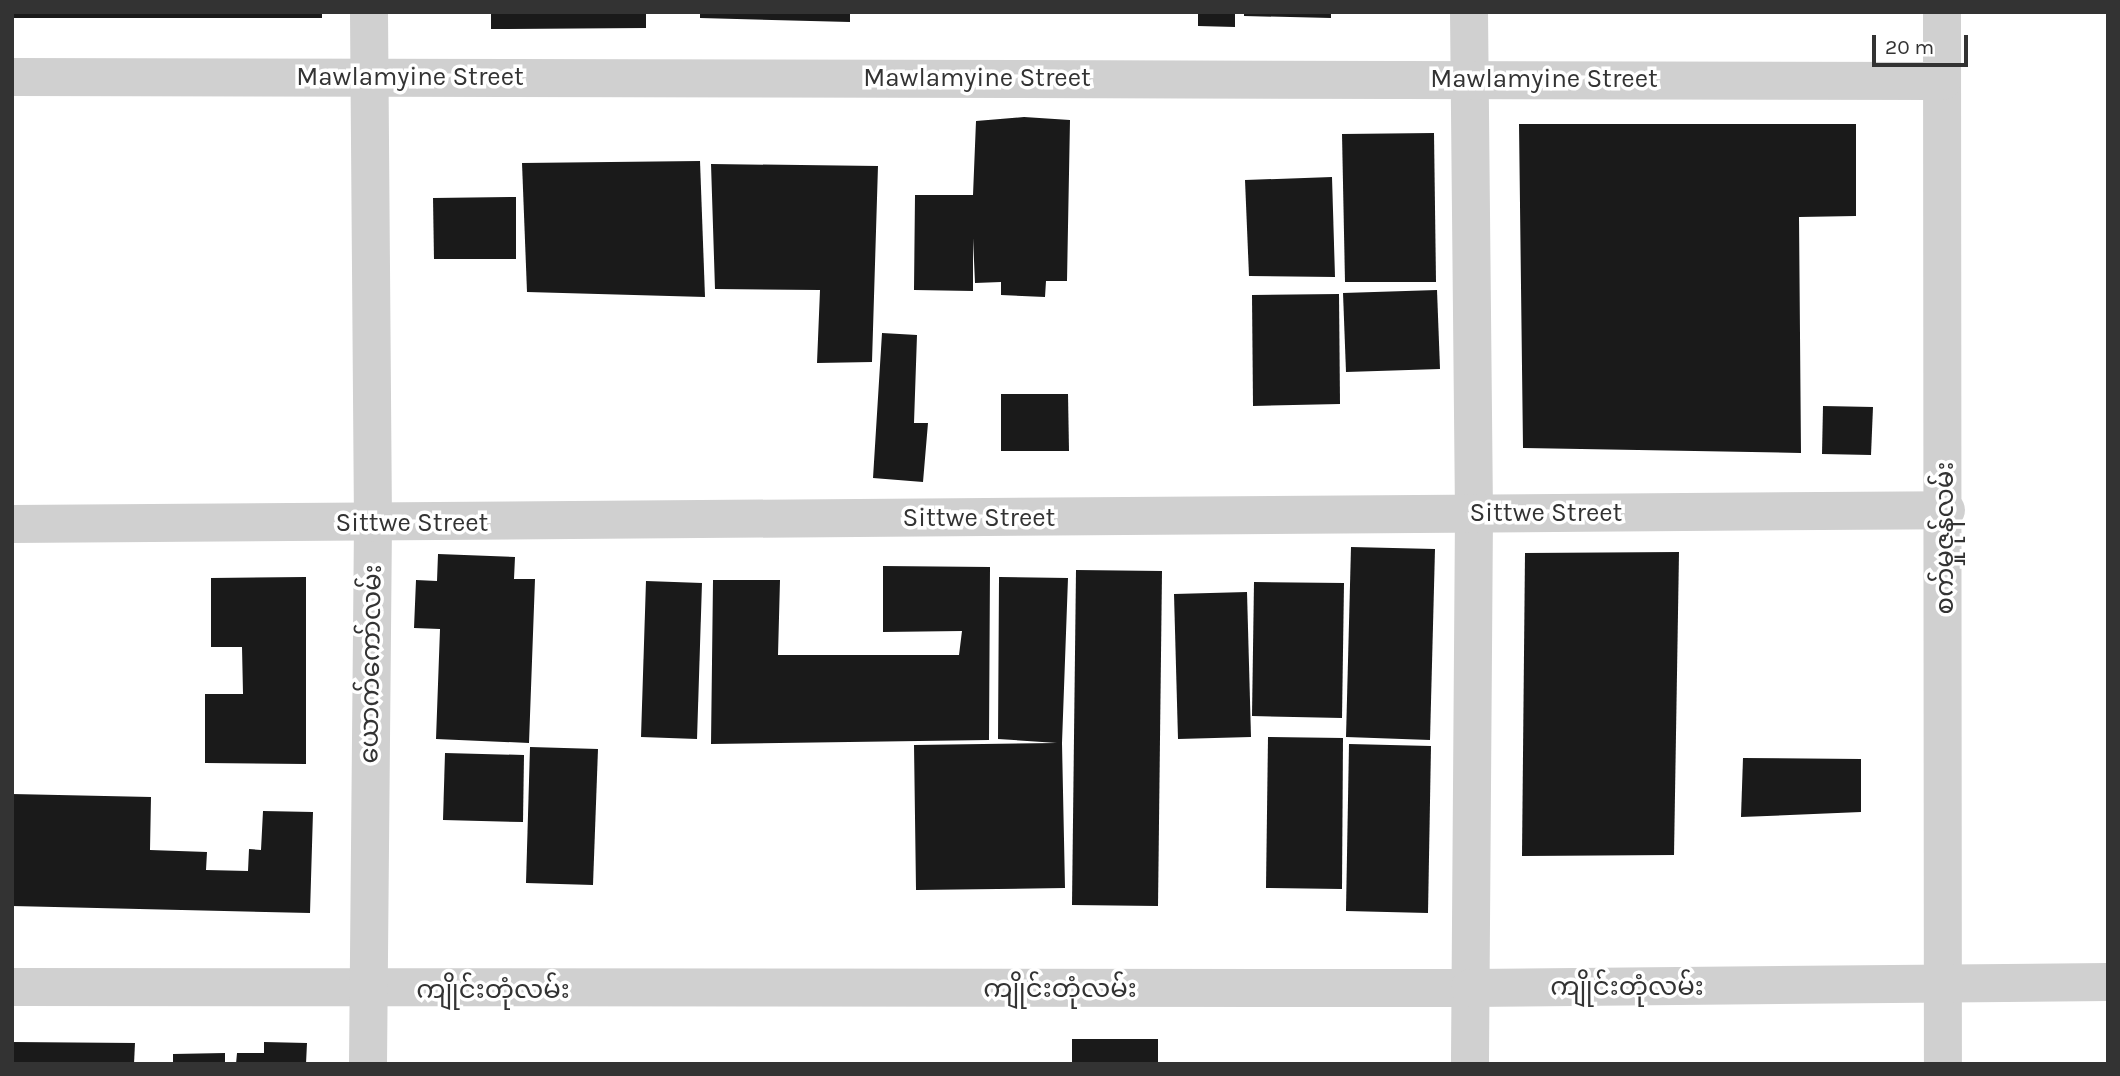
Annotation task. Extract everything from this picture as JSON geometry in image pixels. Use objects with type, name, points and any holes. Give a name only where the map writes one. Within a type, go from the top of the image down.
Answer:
[{"type":"street","name":"ယောက်ကော်လမ်း","points":[[368,1064],[373,523],[369,12]]},
{"type":"street","points":[[1469,12],[1474,514],[1470,1064]]},
{"type":"street","name":"စက်မှုဇုန်လမ်း","points":[[1942,12],[1946,510],[1943,1064]]},
{"type":"street","name":"Mawlamyine Street","points":[[12,77],[1942,81]]},
{"type":"street","name":"Sittwe Street","points":[[12,524],[1946,510]]},
{"type":"street","name":"ကျိုင်းတုံလမ်း","points":[[12,987],[367,990],[1470,988],[2108,982]]},
{"type":"building","points":[[12,12],[322,12],[322,18],[12,18]]},
{"type":"building","points":[[491,12],[646,12],[646,28],[491,29]]},
{"type":"building","points":[[700,12],[850,12],[850,22],[700,18]]},
{"type":"building","points":[[1198,12],[1235,12],[1235,27],[1198,26]]},
{"type":"building","points":[[1244,12],[1331,12],[1331,18],[1244,16]]},
{"type":"building","points":[[1024,117],[1070,120],[1067,281],[1046,281],[1045,297],[1001,295],[1001,282],[975,283],[973,238],[973,291],[914,290],[915,195],[973,195],[976,121]]},
{"type":"building","points":[[1519,124],[1856,124],[1856,216],[1799,217],[1801,453],[1523,448]]},
{"type":"building","points":[[1434,133],[1436,282],[1345,282],[1342,134]]},
{"type":"building","points":[[700,161],[705,297],[527,292],[522,163]]},
{"type":"building","points":[[711,164],[878,166],[872,362],[817,363],[820,290],[715,289]]},
{"type":"building","points":[[1332,177],[1335,277],[1249,276],[1245,180]]},
{"type":"building","points":[[516,197],[516,259],[434,259],[433,198]]},
{"type":"building","points":[[1437,290],[1440,369],[1346,372],[1343,293]]},
{"type":"building","points":[[1339,294],[1340,404],[1253,406],[1252,295]]},
{"type":"building","points":[[882,333],[917,335],[914,423],[928,423],[923,482],[873,478]]},
{"type":"building","points":[[1001,394],[1068,394],[1069,451],[1001,451]]},
{"type":"building","points":[[1823,406],[1873,407],[1871,455],[1822,454]]},
{"type":"building","points":[[1351,547],[1435,549],[1430,740],[1346,737]]},
{"type":"building","points":[[1679,552],[1674,855],[1522,856],[1525,553]]},
{"type":"building","points":[[438,554],[515,557],[514,579],[535,579],[529,743],[436,739],[440,629],[414,628],[416,580],[437,581]]},
{"type":"building","points":[[883,566],[990,567],[989,740],[711,744],[713,580],[780,580],[778,655],[959,655],[962,631],[883,632]]},
{"type":"building","points":[[1076,570],[1162,571],[1158,906],[1072,905]]},
{"type":"building","points":[[306,577],[306,764],[205,763],[205,694],[243,694],[242,647],[211,647],[211,578]]},
{"type":"building","points":[[999,577],[1068,578],[1062,743],[1065,888],[916,890],[914,745],[1057,743],[998,739]]},
{"type":"building","points":[[646,581],[702,583],[697,739],[641,737]]},
{"type":"building","points":[[1254,582],[1344,583],[1342,718],[1252,716]]},
{"type":"building","points":[[1247,592],[1251,737],[1178,739],[1174,594]]},
{"type":"building","points":[[1268,737],[1343,738],[1342,889],[1266,888]]},
{"type":"building","points":[[1349,744],[1431,746],[1428,913],[1346,911]]},
{"type":"building","points":[[530,747],[598,749],[593,885],[526,883]]},
{"type":"building","points":[[445,753],[524,755],[523,822],[443,820]]},
{"type":"building","points":[[1743,758],[1861,759],[1861,812],[1741,817]]},
{"type":"building","points":[[12,794],[151,797],[150,850],[207,852],[206,870],[248,871],[249,849],[261,850],[263,811],[313,812],[310,913],[12,906]]},
{"type":"building","points":[[1072,1039],[1158,1039],[1158,1064],[1072,1064]]},
{"type":"building","points":[[12,1042],[135,1043],[134,1064],[12,1064]]},
{"type":"building","points":[[264,1042],[307,1043],[306,1064],[236,1064],[237,1053],[264,1053]]},
{"type":"building","points":[[225,1053],[225,1064],[173,1064],[173,1054]]}]
